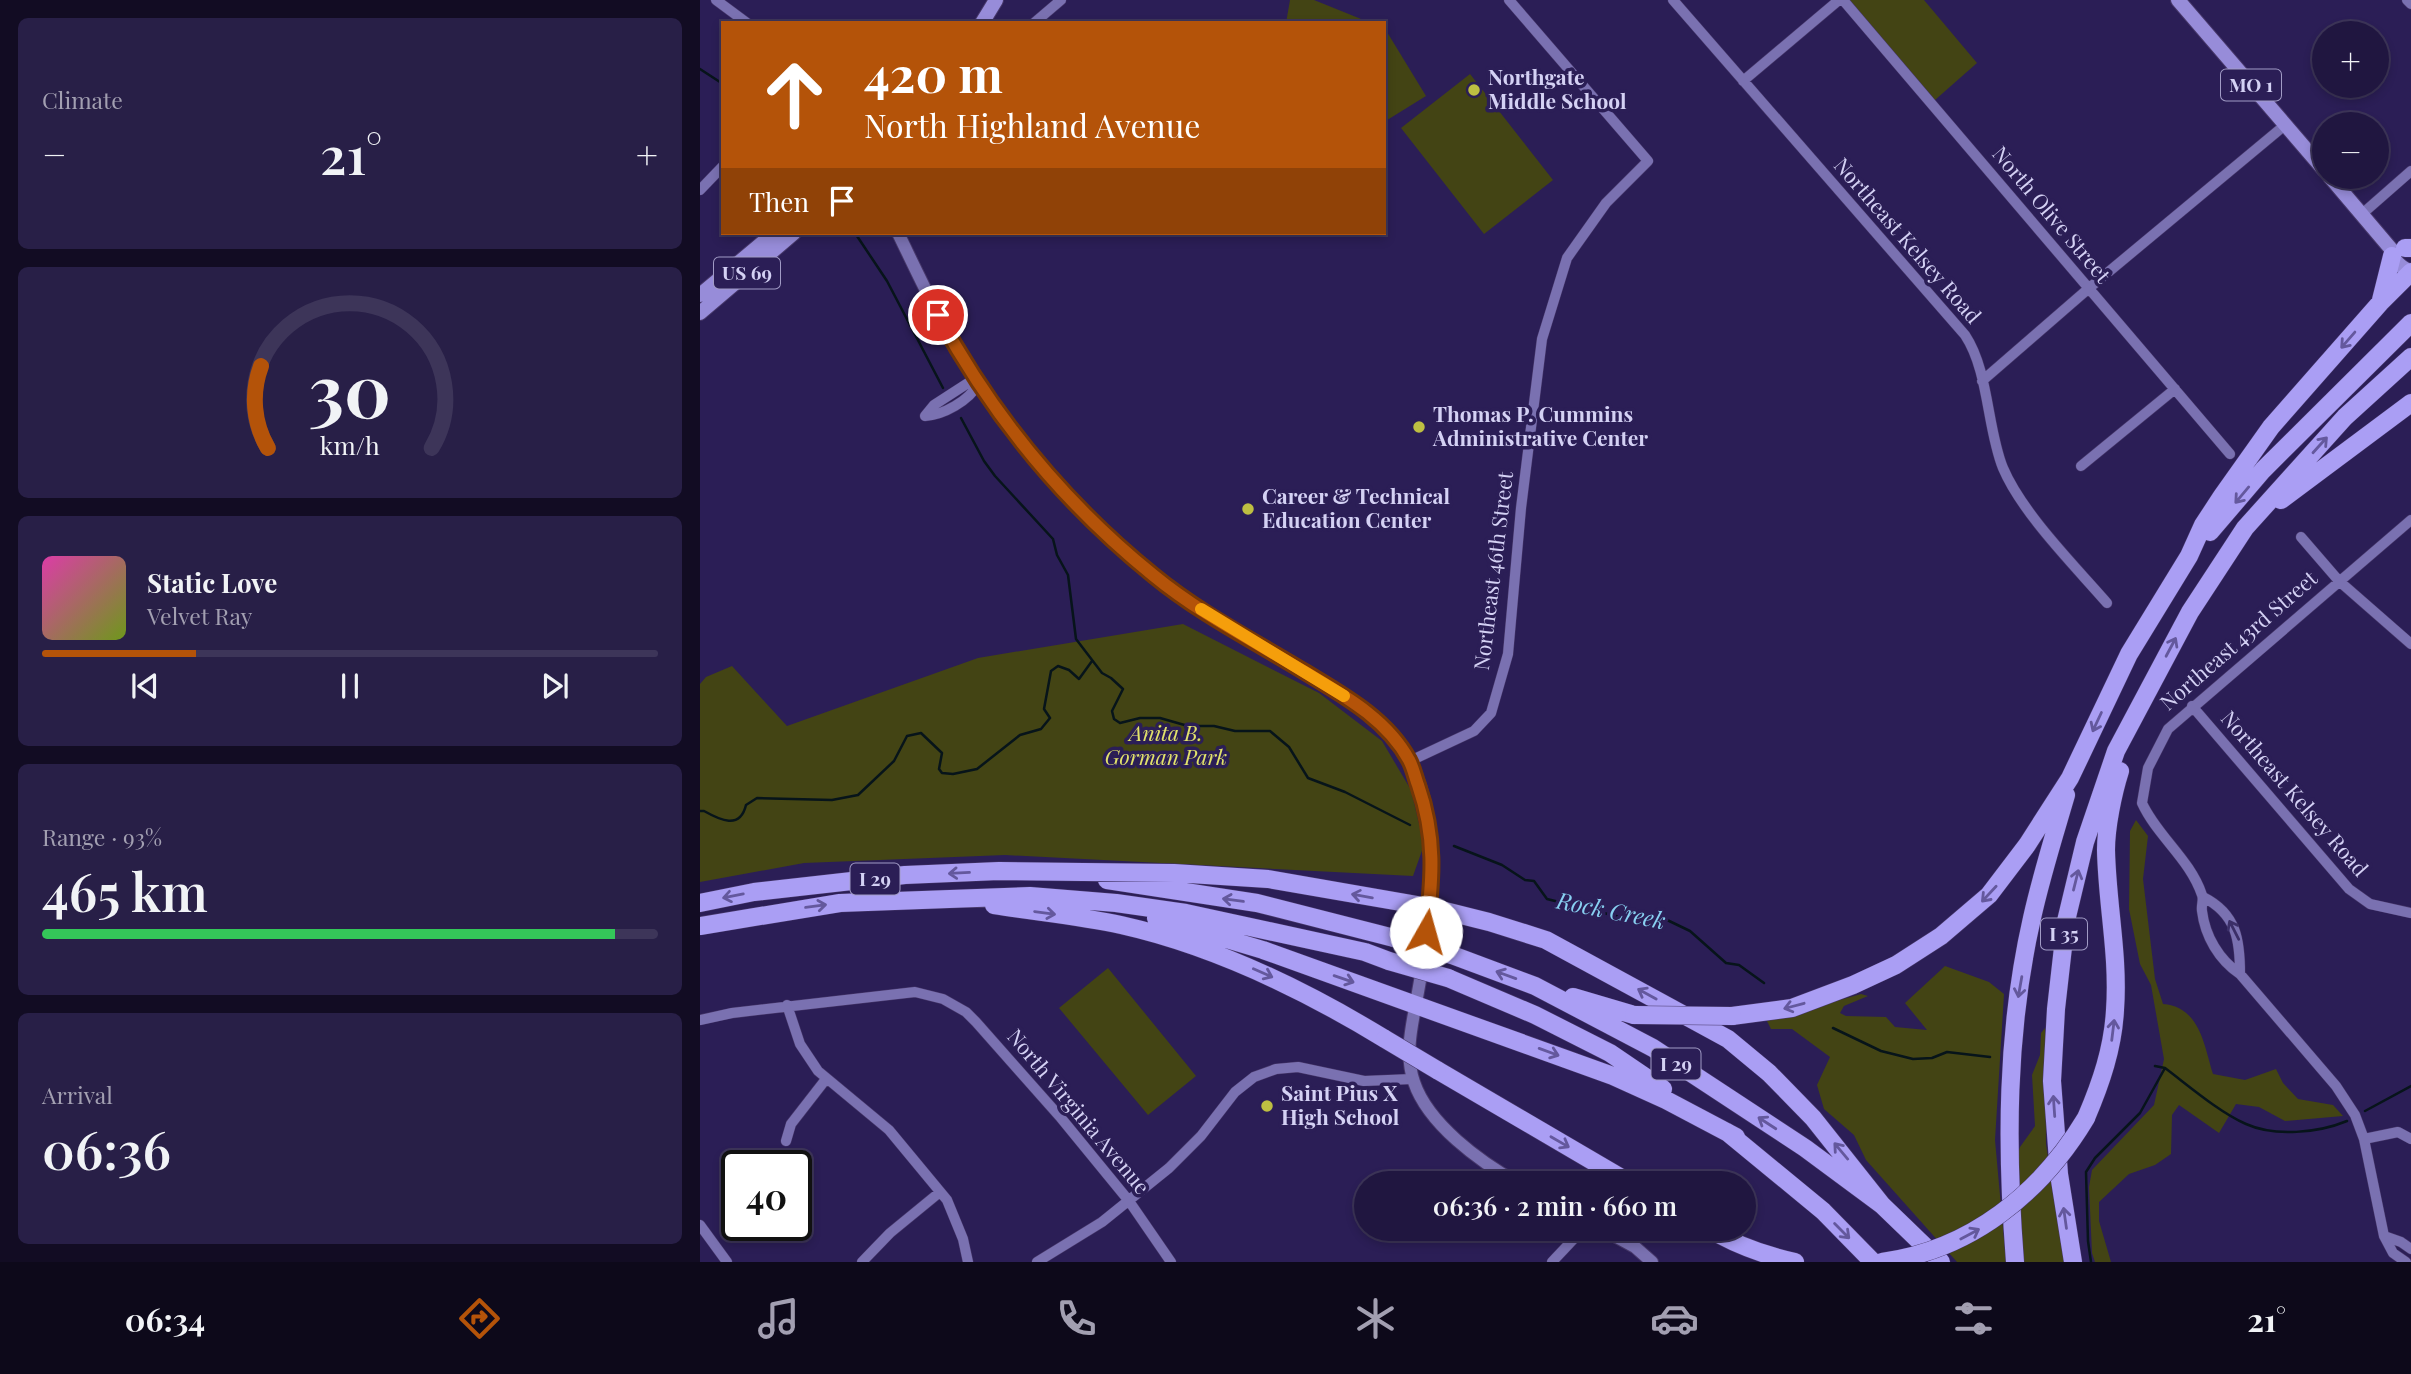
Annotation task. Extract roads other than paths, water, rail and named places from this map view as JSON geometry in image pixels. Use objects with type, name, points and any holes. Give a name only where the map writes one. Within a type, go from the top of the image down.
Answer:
[{"type":"highway","points":[[2380,303],[2402,251]]},
{"type":"highway","points":[[2189,556],[2203,525],[2272,427],[2380,303],[2411,272]]},
{"type":"highway","name":"I 35","points":[[2015,1262],[2008,1116],[2015,1015],[2032,918],[2070,778],[2129,654],[2189,556],[2263,470],[2410,324]]},
{"type":"highway","name":"I 35","points":[[2073,1262],[2059,1174],[2052,1081],[2056,1009],[2066,921],[2085,842],[2116,751],[2190,612],[2245,528],[2345,417],[2411,357]]},
{"type":"highway","points":[[2245,528],[2411,403]]},
{"type":"highway","points":[[1882,1262],[1925,1252],[1986,1225],[2034,1188],[2051,1169],[2086,1118],[2111,1048],[2116,976],[2106,848],[2116,783],[2139,707]]},
{"type":"highway","points":[[1535,986],[1634,1015],[1732,1016],[1792,1008],[1853,985],[1896,965],[1941,936],[1989,895],[2027,845],[2070,778]]},
{"type":"highway","points":[[1052,871],[1174,873],[1268,879],[1429,908],[1489,922],[1546,940],[1728,1040],[1769,1073],[1813,1118],[1882,1205]]},
{"type":"highway","name":"I 29","points":[[700,902],[754,892],[905,875],[1052,871],[1147,888],[1257,903],[1394,938],[1452,955],[1535,986],[1653,1048],[1805,1148],[1882,1205],[1941,1262]]},
{"type":"highway","name":"I 29","points":[[700,926],[840,903],[1030,896],[1116,903],[1186,913],[1365,953],[1448,978],[1535,1015],[1610,1053],[1736,1137],[1822,1211],[1873,1262]]},
{"type":"highway","points":[[953,899],[1121,925],[1212,952],[1296,988],[1610,1171]]},
{"type":"highway","points":[[1116,903],[1146,916],[1263,950],[1621,1079],[1678,1105],[1736,1137]]},
{"type":"highway","points":[[1736,1241],[1761,1253],[1795,1262]]},
{"type":"main road","points":[[983,21],[996,0]]},
{"type":"main road","name":"MO 1","points":[[2178,0],[2312,156]]},
{"type":"main road","points":[[2340,189],[2380,235],[2402,251],[2398,251],[2409,263],[2411,272]]},
{"type":"main road","name":"US 69","points":[[700,295],[772,235]]},
{"type":"main road","name":"US 69","points":[[700,313],[792,235]]},
{"type":"street","points":[[716,0],[744,21]]},
{"type":"street","points":[[1036,21],[1061,0]]},
{"type":"street","name":"Northeast 46th Street","points":[[1410,761],[1475,731],[1491,713],[1508,654],[1521,509],[1542,339],[1567,258],[1606,203],[1648,161],[1509,0]]},
{"type":"street","name":"Northeast Kelsey Road","points":[[1673,0],[1965,335],[1982,381],[2001,465],[2008,480],[2029,512],[2107,603]]},
{"type":"street","points":[[1743,81],[1841,0]]},
{"type":"street","name":"North Olive Street","points":[[1841,0],[2230,454]]},
{"type":"street","points":[[2407,0],[2411,5]]},
{"type":"street","points":[[1982,381],[2285,125]]},
{"type":"street","points":[[700,190],[721,168]]},
{"type":"street","points":[[2362,214],[2411,171]]},
{"type":"street","points":[[899,235],[938,315],[978,384],[1061,491],[1127,553],[1193,604],[1346,697],[1380,724],[1410,761],[1426,808],[1433,870],[1411,1027],[1409,1062],[1412,1079],[1417,1092],[1434,1115],[1458,1141],[1501,1171]]},
{"type":"street","points":[[968,383],[978,384],[974,392],[938,415],[925,416],[934,405],[968,383]]},
{"type":"street","points":[[2081,466],[2175,389]]},
{"type":"street","name":"Northeast 43rd Street","points":[[2203,897],[2188,866],[2142,803],[2148,768],[2168,729],[2411,520]]},
{"type":"street","points":[[2301,537],[2339,581],[2411,644]]},
{"type":"street","name":"Northeast Kelsey Road","points":[[2192,706],[2349,888],[2370,904],[2411,913]]},
{"type":"street","points":[[2240,974],[2240,942],[2229,920],[2214,903],[2203,897],[2202,910],[2214,949],[2240,974],[2336,1086],[2355,1115],[2364,1139],[2384,1236],[2393,1253],[2406,1262]]},
{"type":"street","name":"North Virginia Avenue","points":[[787,1006],[915,992],[943,999],[966,1012],[1129,1201],[1171,1262]]},
{"type":"street","points":[[700,1020],[787,1006],[800,1044],[808,1058],[826,1079],[889,1130],[940,1192],[952,1211],[963,1239],[968,1262]]},
{"type":"street","points":[[1037,1262],[1102,1222],[1129,1201],[1189,1149],[1239,1088],[1265,1073],[1298,1068],[1364,1080],[1412,1079]]},
{"type":"street","points":[[786,1141],[792,1124],[826,1079]]},
{"type":"street","points":[[2364,1139],[2398,1132],[2411,1139]]},
{"type":"street","points":[[862,1262],[890,1233],[940,1192]]},
{"type":"street","points":[[700,1225],[727,1262]]},
{"type":"street","points":[[2384,1236],[2411,1249]]},
{"type":"street","points":[[1552,1262],[1572,1241]]},
{"type":"street","points":[[1624,1241],[1652,1262]]},
{"type":"waterway","name":"Rock Creek","points":[[700,69],[721,83]]},
{"type":"waterway","name":"Rock Creek","points":[[856,235],[887,281],[943,388]]},
{"type":"waterway","name":"Rock Creek","points":[[961,418],[995,476],[1053,539],[1057,555],[1068,575],[1076,639],[1102,673],[1123,689],[1112,711],[1114,719],[1120,723],[1140,718],[1160,718],[1188,726],[1214,726],[1235,731],[1270,731],[1289,747],[1308,778],[1345,792],[1410,825]]},
{"type":"waterway","points":[[700,811],[729,821],[739,818],[746,805],[757,798],[832,800],[858,795],[894,761],[907,736],[921,733],[942,753],[939,769],[942,773],[953,774],[977,769],[1020,735],[1041,729],[1050,718],[1044,709],[1051,671],[1058,666],[1069,670],[1079,679],[1092,661]]},
{"type":"waterway","name":"Rock Creek","points":[[1454,846],[1502,865],[1525,880],[1534,881],[1547,899],[1628,919],[1648,914],[1663,918],[1690,931],[1726,963],[1739,965],[1764,983]]},
{"type":"waterway","name":"Rock Creek","points":[[1833,1028],[1881,1051],[1913,1059],[1932,1058],[1947,1052],[1990,1057]]},
{"type":"waterway","name":"Rock Creek","points":[[2155,1066],[2165,1068],[2225,1113],[2257,1128],[2283,1132],[2310,1131],[2347,1121]]},
{"type":"waterway","points":[[2091,1262],[2086,1172],[2095,1158],[2140,1113],[2165,1068]]},
{"type":"waterway","name":"Rock Creek","points":[[2365,1111],[2411,1086]]},
{"type":"place","name":"Northgate Middle School","points":[[1474,90]]},
{"type":"place","name":"Thomas P. Cummins Administrative Center","points":[[1419,427]]},
{"type":"place","name":"Career & Technical Education Center","points":[[1248,509]]},
{"type":"place","name":"Saint Pius X High School","points":[[1267,1106]]},
{"type":"park label","name":"Anita B. Gorman Park","points":[[1166,746]]}]
